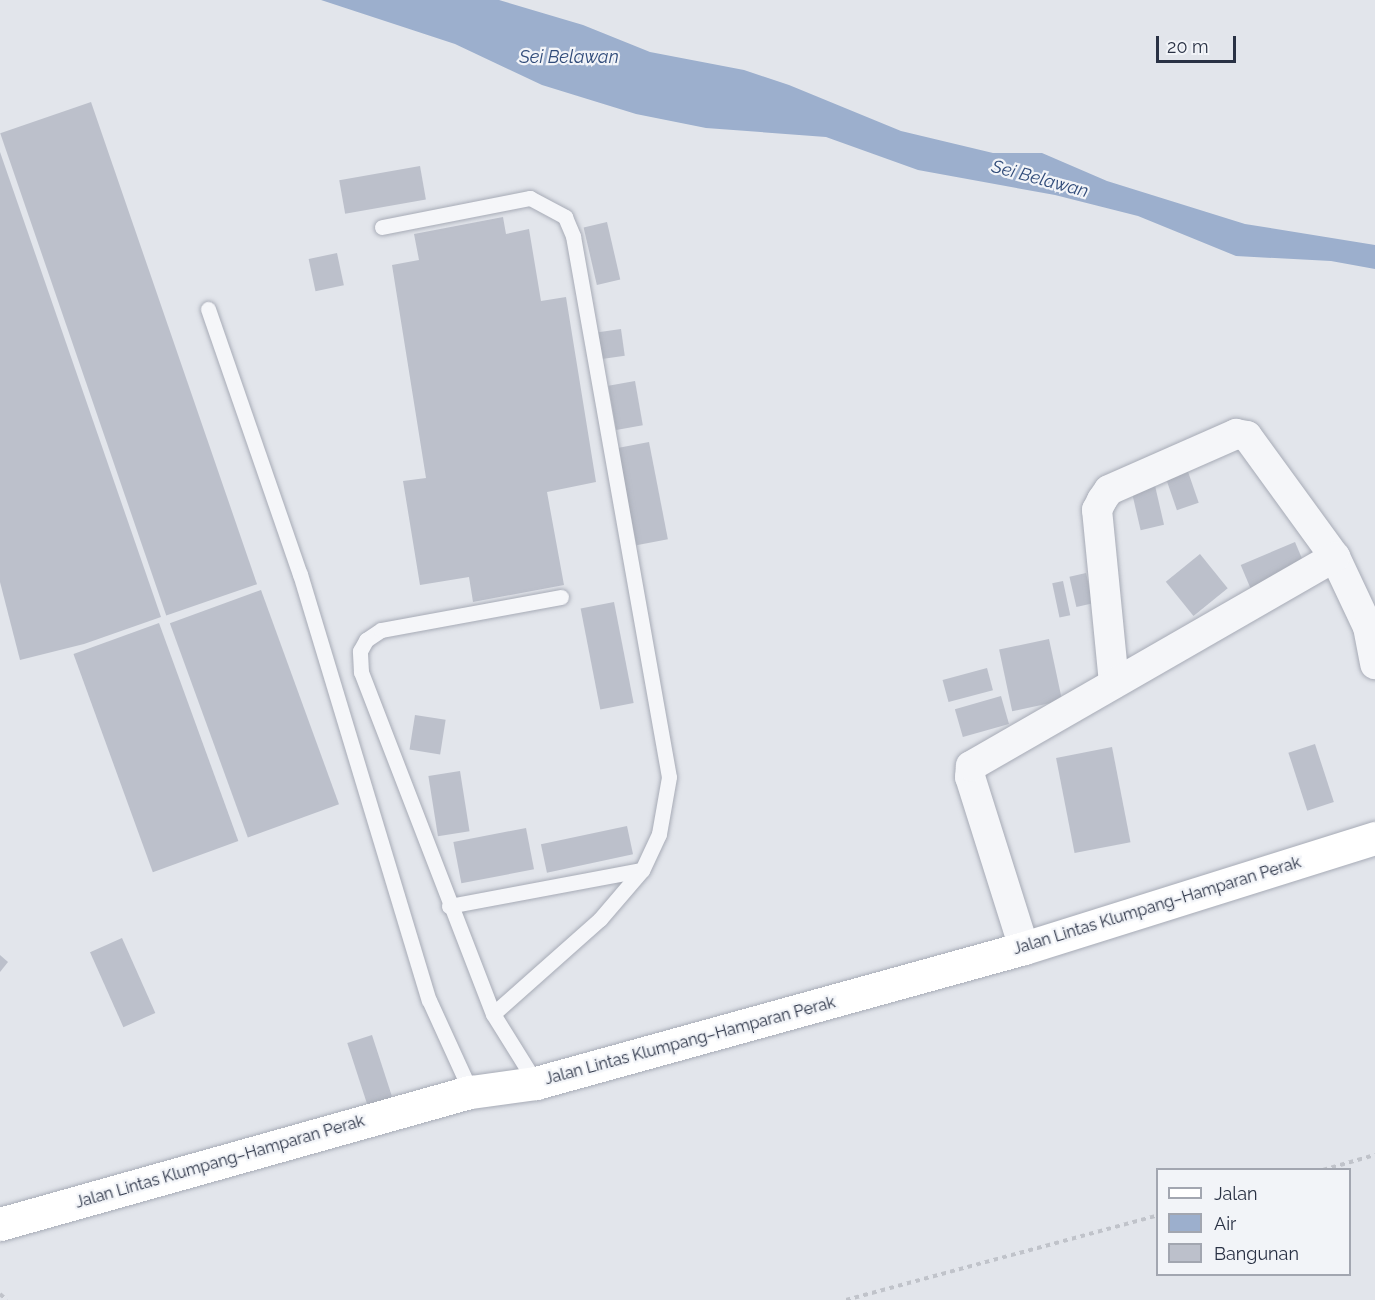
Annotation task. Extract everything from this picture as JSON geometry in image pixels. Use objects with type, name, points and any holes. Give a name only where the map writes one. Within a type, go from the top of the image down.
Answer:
[{"type":"main road","name":"Jalan Lintas Klumpang–Hamparan Perak","points":[[0,1224],[471,1092],[536,1083],[1024,948],[1375,838]]},
{"type":"street","points":[[1113,682],[1097,510],[1109,490],[1214,441],[1236,434],[1247,436],[1335,557],[1372,626],[1375,664]]},
{"type":"street","points":[[1024,948],[970,777],[971,766],[1113,682],[1335,557]]},
{"type":"lane","points":[[382,227],[530,198],[565,217],[573,236],[669,777],[659,834],[642,870],[600,919],[493,1014]]},
{"type":"lane","points":[[208,309],[300,574],[429,1000],[471,1092]]},
{"type":"lane","points":[[536,1083],[493,1014],[449,906],[361,672],[360,651],[366,640],[381,630],[561,597]]},
{"type":"lane","points":[[449,906],[642,870]]},
{"type":"path","points":[[1330,1168],[1375,1155]]},
{"type":"path","points":[[846,1300],[1156,1216]]},
{"type":"path","points":[[0,1294],[7,1300]]},
{"type":"water","name":"Sei Belawan","points":[[321,0],[499,0],[583,25],[650,52],[744,70],[789,85],[901,131],[993,153],[1042,153],[1107,181],[1245,224],[1375,245],[1375,269],[1331,261],[1236,256],[1138,216],[1055,195],[918,170],[826,137],[706,128],[636,114],[542,85],[455,44]]},
{"type":"building","points":[[91,102],[257,584],[166,615],[0,133]]},
{"type":"building","points":[[0,152],[161,617],[84,644],[20,660],[0,582]]},
{"type":"building","points":[[420,166],[426,199],[345,214],[339,180]]},
{"type":"building","points":[[503,217],[506,234],[529,229],[541,301],[566,297],[596,482],[547,492],[564,585],[473,602],[469,577],[420,585],[403,481],[426,478],[392,265],[419,260],[414,234]]},
{"type":"building","points":[[607,222],[620,279],[597,285],[584,227]]},
{"type":"building","points":[[337,253],[344,285],[315,291],[309,259]]},
{"type":"building","points":[[621,329],[625,356],[602,359],[598,332]]},
{"type":"building","points":[[635,381],[643,425],[616,430],[608,386]]},
{"type":"building","points":[[649,442],[668,539],[636,545],[618,448]]},
{"type":"building","points":[[1185,463],[1199,503],[1177,510],[1163,470]]},
{"type":"building","points":[[1153,477],[1164,525],[1141,530],[1130,482]]},
{"type":"building","points":[[1295,542],[1305,566],[1251,589],[1241,565]]},
{"type":"building","points":[[1200,554],[1228,588],[1193,616],[1166,582]]},
{"type":"building","points":[[1086,573],[1093,603],[1076,607],[1069,577]]},
{"type":"building","points":[[1063,581],[1070,615],[1060,618],[1052,583]]},
{"type":"building","points":[[261,590],[339,804],[248,837],[170,623]]},
{"type":"building","points":[[614,602],[634,703],[600,710],[581,608]]},
{"type":"building","points":[[159,623],[238,841],[153,872],[73,654]]},
{"type":"building","points":[[1049,639],[1062,701],[1012,711],[999,650]]},
{"type":"building","points":[[987,668],[993,690],[949,702],[943,680]]},
{"type":"building","points":[[1001,696],[1009,724],[963,737],[955,709]]},
{"type":"building","points":[[415,715],[446,720],[440,754],[410,750]]},
{"type":"building","points":[[1315,744],[1334,802],[1307,811],[1288,753]]},
{"type":"building","points":[[1112,747],[1131,842],[1075,853],[1056,758]]},
{"type":"building","points":[[460,771],[470,831],[438,836],[428,776]]},
{"type":"building","points":[[627,826],[633,854],[547,873],[541,844]]},
{"type":"building","points":[[526,828],[534,869],[461,883],[453,842]]},
{"type":"building","points":[[122,938],[155,1013],[123,1027],[90,952]]},
{"type":"building","points":[[0,955],[8,962],[0,972]]},
{"type":"building","points":[[372,1035],[392,1098],[368,1106],[347,1043]]}]
